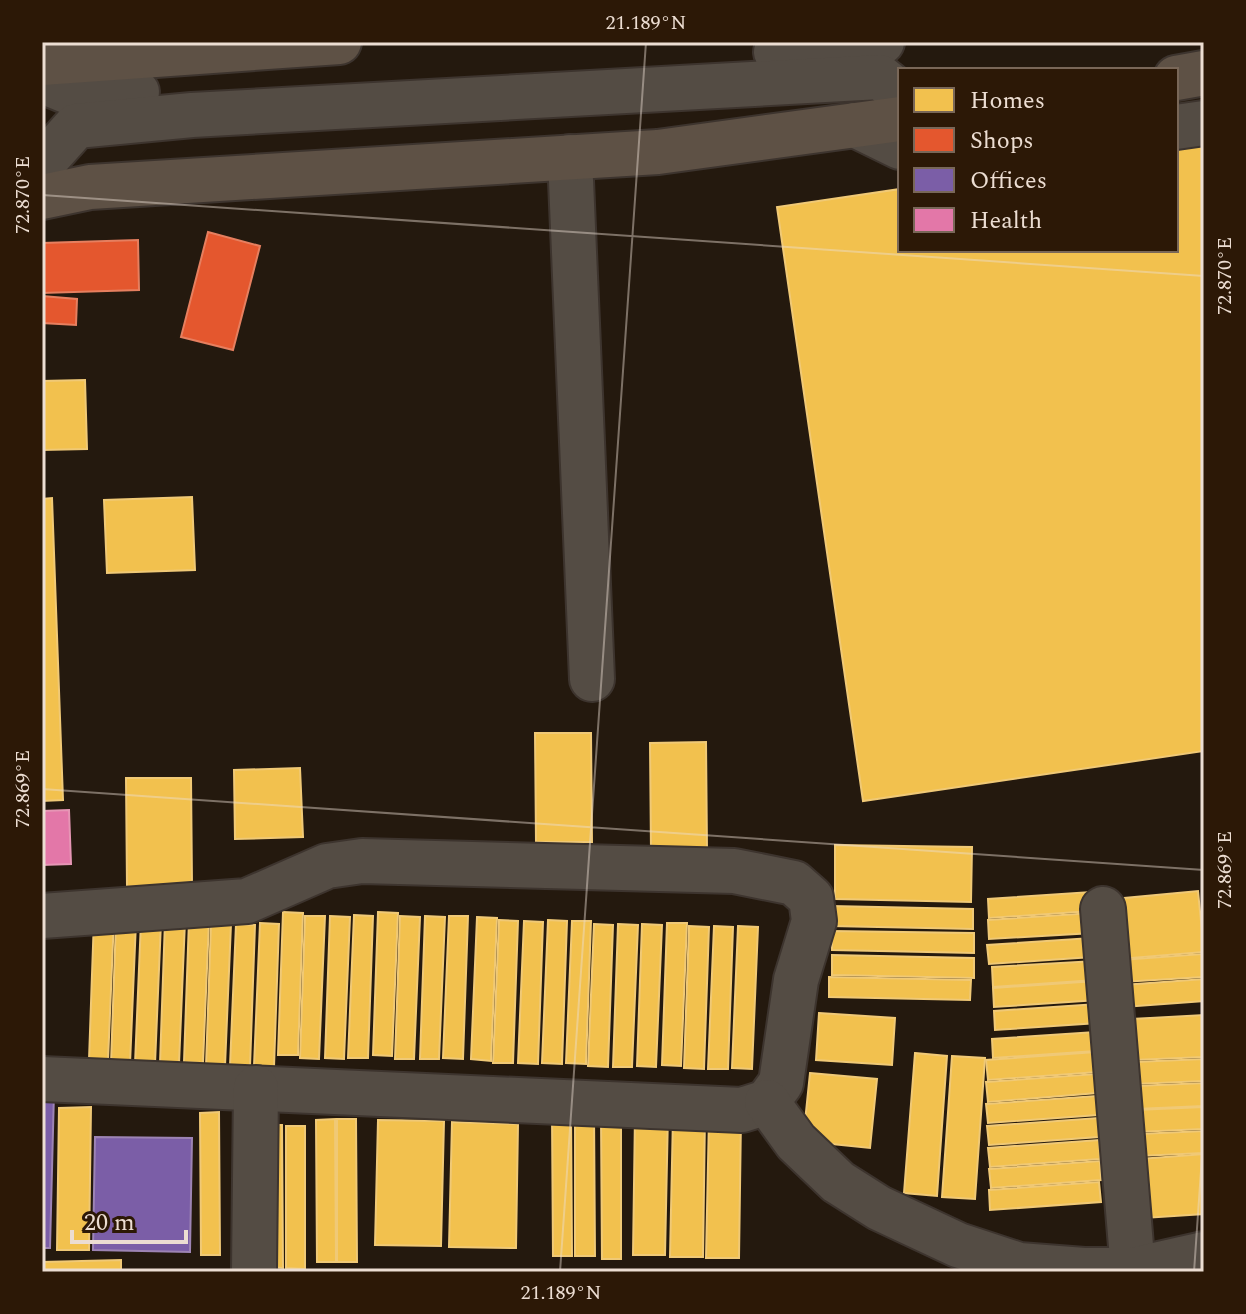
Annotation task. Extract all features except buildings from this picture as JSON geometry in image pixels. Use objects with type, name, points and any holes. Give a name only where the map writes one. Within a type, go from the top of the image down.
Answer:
[{"type":"main road","points":[[42,63],[339,42]]},
{"type":"main road","points":[[1178,78],[1204,73]]},
{"type":"main road","points":[[42,197],[90,187],[658,152],[898,119]]},
{"type":"street","points":[[42,81],[76,95],[777,52],[882,42]]},
{"type":"street","points":[[42,164],[76,126],[178,117],[880,77],[898,91]]},
{"type":"street","points":[[1178,127],[1204,123]]},
{"type":"street","points":[[855,125],[898,146]]},
{"type":"street","points":[[570,157],[592,679]]},
{"type":"street","points":[[42,916],[247,901],[327,866],[362,861],[734,871],[794,883],[811,898],[814,921],[796,980],[781,1083],[767,1102],[742,1110],[42,1079]]},
{"type":"street","points":[[1103,909],[1133,1270]]},
{"type":"street","points":[[254,1270],[256,1088]]},
{"type":"street","points":[[767,1102],[796,1142],[838,1182],[879,1208],[958,1245],[1019,1265],[1084,1270],[1133,1270],[1204,1254]]}]
